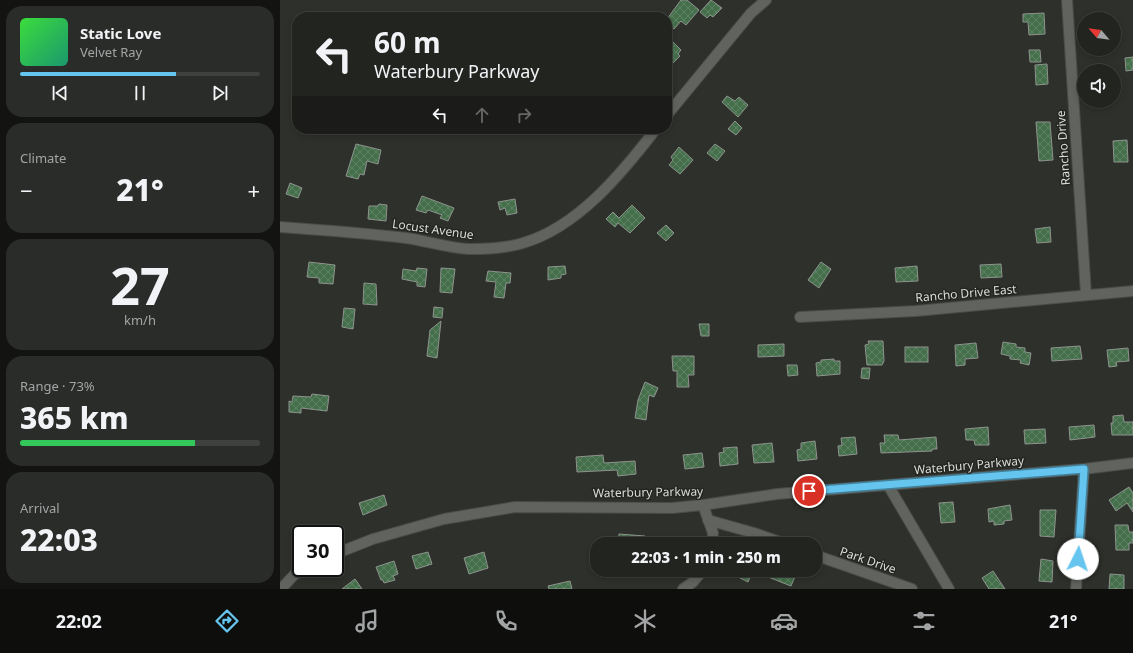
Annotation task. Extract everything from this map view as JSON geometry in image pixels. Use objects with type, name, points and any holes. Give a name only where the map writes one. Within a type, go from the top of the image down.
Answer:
[{"type":"street","points":[[672,109],[751,13],[766,0]]},
{"type":"street","name":"Rancho Drive","points":[[1067,0],[1086,294]]},
{"type":"street","name":"Locust Avenue","points":[[280,227],[378,235],[467,249],[483,249],[522,244],[549,233],[597,197],[619,175],[652,134]]},
{"type":"street","name":"Rancho Drive East","points":[[800,317],[916,311],[1086,294],[1133,291]]},
{"type":"street","name":"Waterbury Parkway","points":[[344,550],[373,539],[444,519],[515,507],[672,508],[777,494],[1084,469],[1133,463]]},
{"type":"street","points":[[1076,589],[1084,469]]},
{"type":"street","points":[[888,485],[949,589]]},
{"type":"street","points":[[703,505],[713,533],[713,537]]},
{"type":"street","points":[[708,520],[766,537]]},
{"type":"street","name":"Park Drive","points":[[822,557],[912,589]]},
{"type":"street","points":[[281,589],[292,577]]},
{"type":"street","points":[[683,589],[698,577]]},
{"type":"building","points":[[681,0],[687,0],[699,10],[686,25],[681,21],[674,29],[672,27],[672,12]]},
{"type":"building","points":[[711,0],[722,8],[713,17],[710,15],[707,18],[700,12]]},
{"type":"building","points":[[1044,13],[1045,34],[1029,35],[1028,22],[1023,22],[1023,14]]},
{"type":"building","points":[[673,42],[681,50],[678,54],[680,56],[672,64]]},
{"type":"building","points":[[1029,50],[1040,50],[1041,62],[1030,62]]},
{"type":"building","points":[[1133,57],[1133,70],[1126,71],[1125,58]]},
{"type":"building","points":[[1047,64],[1048,84],[1036,85],[1035,65]]},
{"type":"building","points":[[727,96],[735,101],[739,97],[748,105],[738,117],[722,102]]},
{"type":"building","points":[[735,121],[742,128],[736,135],[728,129]]},
{"type":"building","points":[[1036,122],[1050,122],[1053,160],[1039,161]]},
{"type":"building","points":[[1127,140],[1128,162],[1114,162],[1113,141]]},
{"type":"building","points":[[356,144],[381,150],[378,164],[367,161],[364,175],[360,174],[358,179],[346,176]]},
{"type":"building","points":[[715,144],[725,151],[717,161],[707,153]]},
{"type":"building","points":[[679,147],[693,160],[680,174],[669,165],[673,160],[671,157]]},
{"type":"building","points":[[290,183],[302,188],[298,198],[286,194]]},
{"type":"building","points":[[422,196],[454,208],[448,221],[440,218],[442,215],[428,210],[426,213],[416,210]]},
{"type":"building","points":[[515,199],[517,213],[507,215],[505,208],[500,210],[498,202]]},
{"type":"building","points":[[379,204],[387,205],[386,221],[368,219],[369,206],[378,206]]},
{"type":"building","points":[[632,205],[645,218],[630,233],[618,223],[615,227],[606,219],[613,212],[619,218]]},
{"type":"building","points":[[666,225],[674,233],[666,241],[657,233]]},
{"type":"building","points":[[1050,227],[1051,242],[1037,243],[1035,229]]},
{"type":"building","points":[[309,262],[335,265],[333,284],[319,283],[319,278],[307,277]]},
{"type":"building","points":[[821,262],[831,269],[819,288],[808,280]]},
{"type":"building","points":[[1001,264],[1002,277],[981,278],[980,265]]},
{"type":"building","points":[[565,266],[566,274],[561,275],[561,278],[548,280],[548,267]]},
{"type":"building","points":[[917,266],[918,281],[896,282],[895,268]]},
{"type":"building","points":[[417,268],[427,269],[425,287],[417,286],[417,282],[402,279],[403,269],[416,271]]},
{"type":"building","points":[[441,268],[455,269],[452,293],[440,292]]},
{"type":"building","points":[[488,271],[511,273],[510,283],[506,283],[504,298],[494,297],[496,282],[486,281]]},
{"type":"building","points":[[364,283],[376,284],[377,305],[363,304]]},
{"type":"building","points":[[434,307],[443,308],[442,318],[433,317]]},
{"type":"building","points":[[344,308],[355,309],[353,329],[342,327]]},
{"type":"building","points":[[441,321],[437,358],[427,356],[430,330]]},
{"type":"building","points":[[699,324],[709,324],[709,336],[701,336]]},
{"type":"building","points":[[868,341],[883,341],[884,361],[882,365],[867,365],[865,345],[869,344]]},
{"type":"building","points":[[1003,342],[1016,344],[1016,347],[1025,348],[1025,352],[1031,353],[1029,365],[1020,363],[1021,360],[1010,359],[1010,356],[1001,354]]},
{"type":"building","points":[[976,343],[978,358],[965,359],[965,365],[956,366],[955,345]]},
{"type":"building","points":[[784,344],[784,356],[758,357],[758,345]]},
{"type":"building","points":[[1080,346],[1082,359],[1052,361],[1051,348]]},
{"type":"building","points":[[905,347],[928,347],[928,362],[905,362]]},
{"type":"building","points":[[1128,348],[1129,361],[1116,362],[1117,366],[1109,367],[1107,350]]},
{"type":"building","points":[[672,356],[694,356],[694,375],[688,375],[689,387],[677,387],[677,371],[673,371]]},
{"type":"building","points":[[834,359],[834,361],[840,361],[840,374],[817,376],[816,363],[821,362],[821,360]]},
{"type":"building","points":[[787,365],[797,365],[798,375],[788,376]]},
{"type":"building","points":[[862,368],[870,368],[869,379],[861,378]]},
{"type":"building","points":[[645,382],[658,388],[654,397],[649,395],[646,420],[635,418],[638,400]]},
{"type":"building","points":[[312,394],[329,396],[327,411],[301,408],[301,413],[289,412],[289,401],[292,402],[293,396],[311,397]]},
{"type":"building","points":[[1123,415],[1124,422],[1133,422],[1133,435],[1112,435],[1111,423],[1113,423],[1113,416]]},
{"type":"building","points":[[1094,425],[1095,437],[1070,440],[1069,427]]},
{"type":"building","points":[[988,427],[989,445],[975,445],[974,440],[966,440],[965,429]]},
{"type":"building","points":[[1045,429],[1046,443],[1025,444],[1024,430]]},
{"type":"building","points":[[884,435],[898,435],[899,440],[936,437],[937,449],[932,449],[932,451],[881,453],[880,443],[885,443]]},
{"type":"building","points":[[855,437],[857,454],[839,456],[838,446],[842,445],[841,438]]},
{"type":"building","points":[[815,441],[817,459],[798,461],[797,450],[801,449],[801,443]]},
{"type":"building","points":[[772,443],[774,462],[754,463],[752,445]]},
{"type":"building","points":[[737,447],[738,464],[720,466],[719,453],[724,452],[723,448]]},
{"type":"building","points":[[702,453],[704,467],[685,469],[683,455]]},
{"type":"building","points":[[603,455],[604,463],[635,461],[636,474],[618,476],[617,470],[577,472],[576,457]]},
{"type":"building","points":[[1129,487],[1133,493],[1133,512],[1127,503],[1116,511],[1109,500]]},
{"type":"building","points":[[384,495],[387,505],[363,515],[359,503]]},
{"type":"building","points":[[953,502],[955,522],[941,523],[939,503]]},
{"type":"building","points":[[1010,505],[1012,520],[1004,521],[1004,524],[994,525],[994,521],[989,522],[988,509]]},
{"type":"building","points":[[1040,510],[1056,510],[1054,537],[1040,536]]},
{"type":"building","points":[[1115,525],[1128,525],[1129,532],[1133,532],[1133,543],[1129,543],[1129,550],[1116,550]]},
{"type":"building","points":[[619,534],[645,536],[645,537],[619,537]]},
{"type":"building","points":[[428,552],[432,564],[416,569],[412,556]]},
{"type":"building","points":[[484,552],[488,568],[469,574],[464,558]]},
{"type":"building","points":[[1041,559],[1053,561],[1052,582],[1039,581]]},
{"type":"building","points":[[394,561],[398,574],[393,576],[395,580],[384,583],[383,580],[381,580],[376,567]]},
{"type":"building","points":[[993,571],[1005,589],[989,589],[982,578]]},
{"type":"building","points":[[1110,574],[1124,575],[1124,589],[1109,589]]},
{"type":"building","points":[[740,577],[750,577],[748,582]]},
{"type":"building","points":[[768,577],[795,577],[791,586]]},
{"type":"building","points":[[355,579],[362,589],[342,589]]},
{"type":"building","points":[[570,581],[572,589],[549,589],[548,586]]},
{"type":"route","points":[[809,491],[1084,469],[1078,559]]}]
